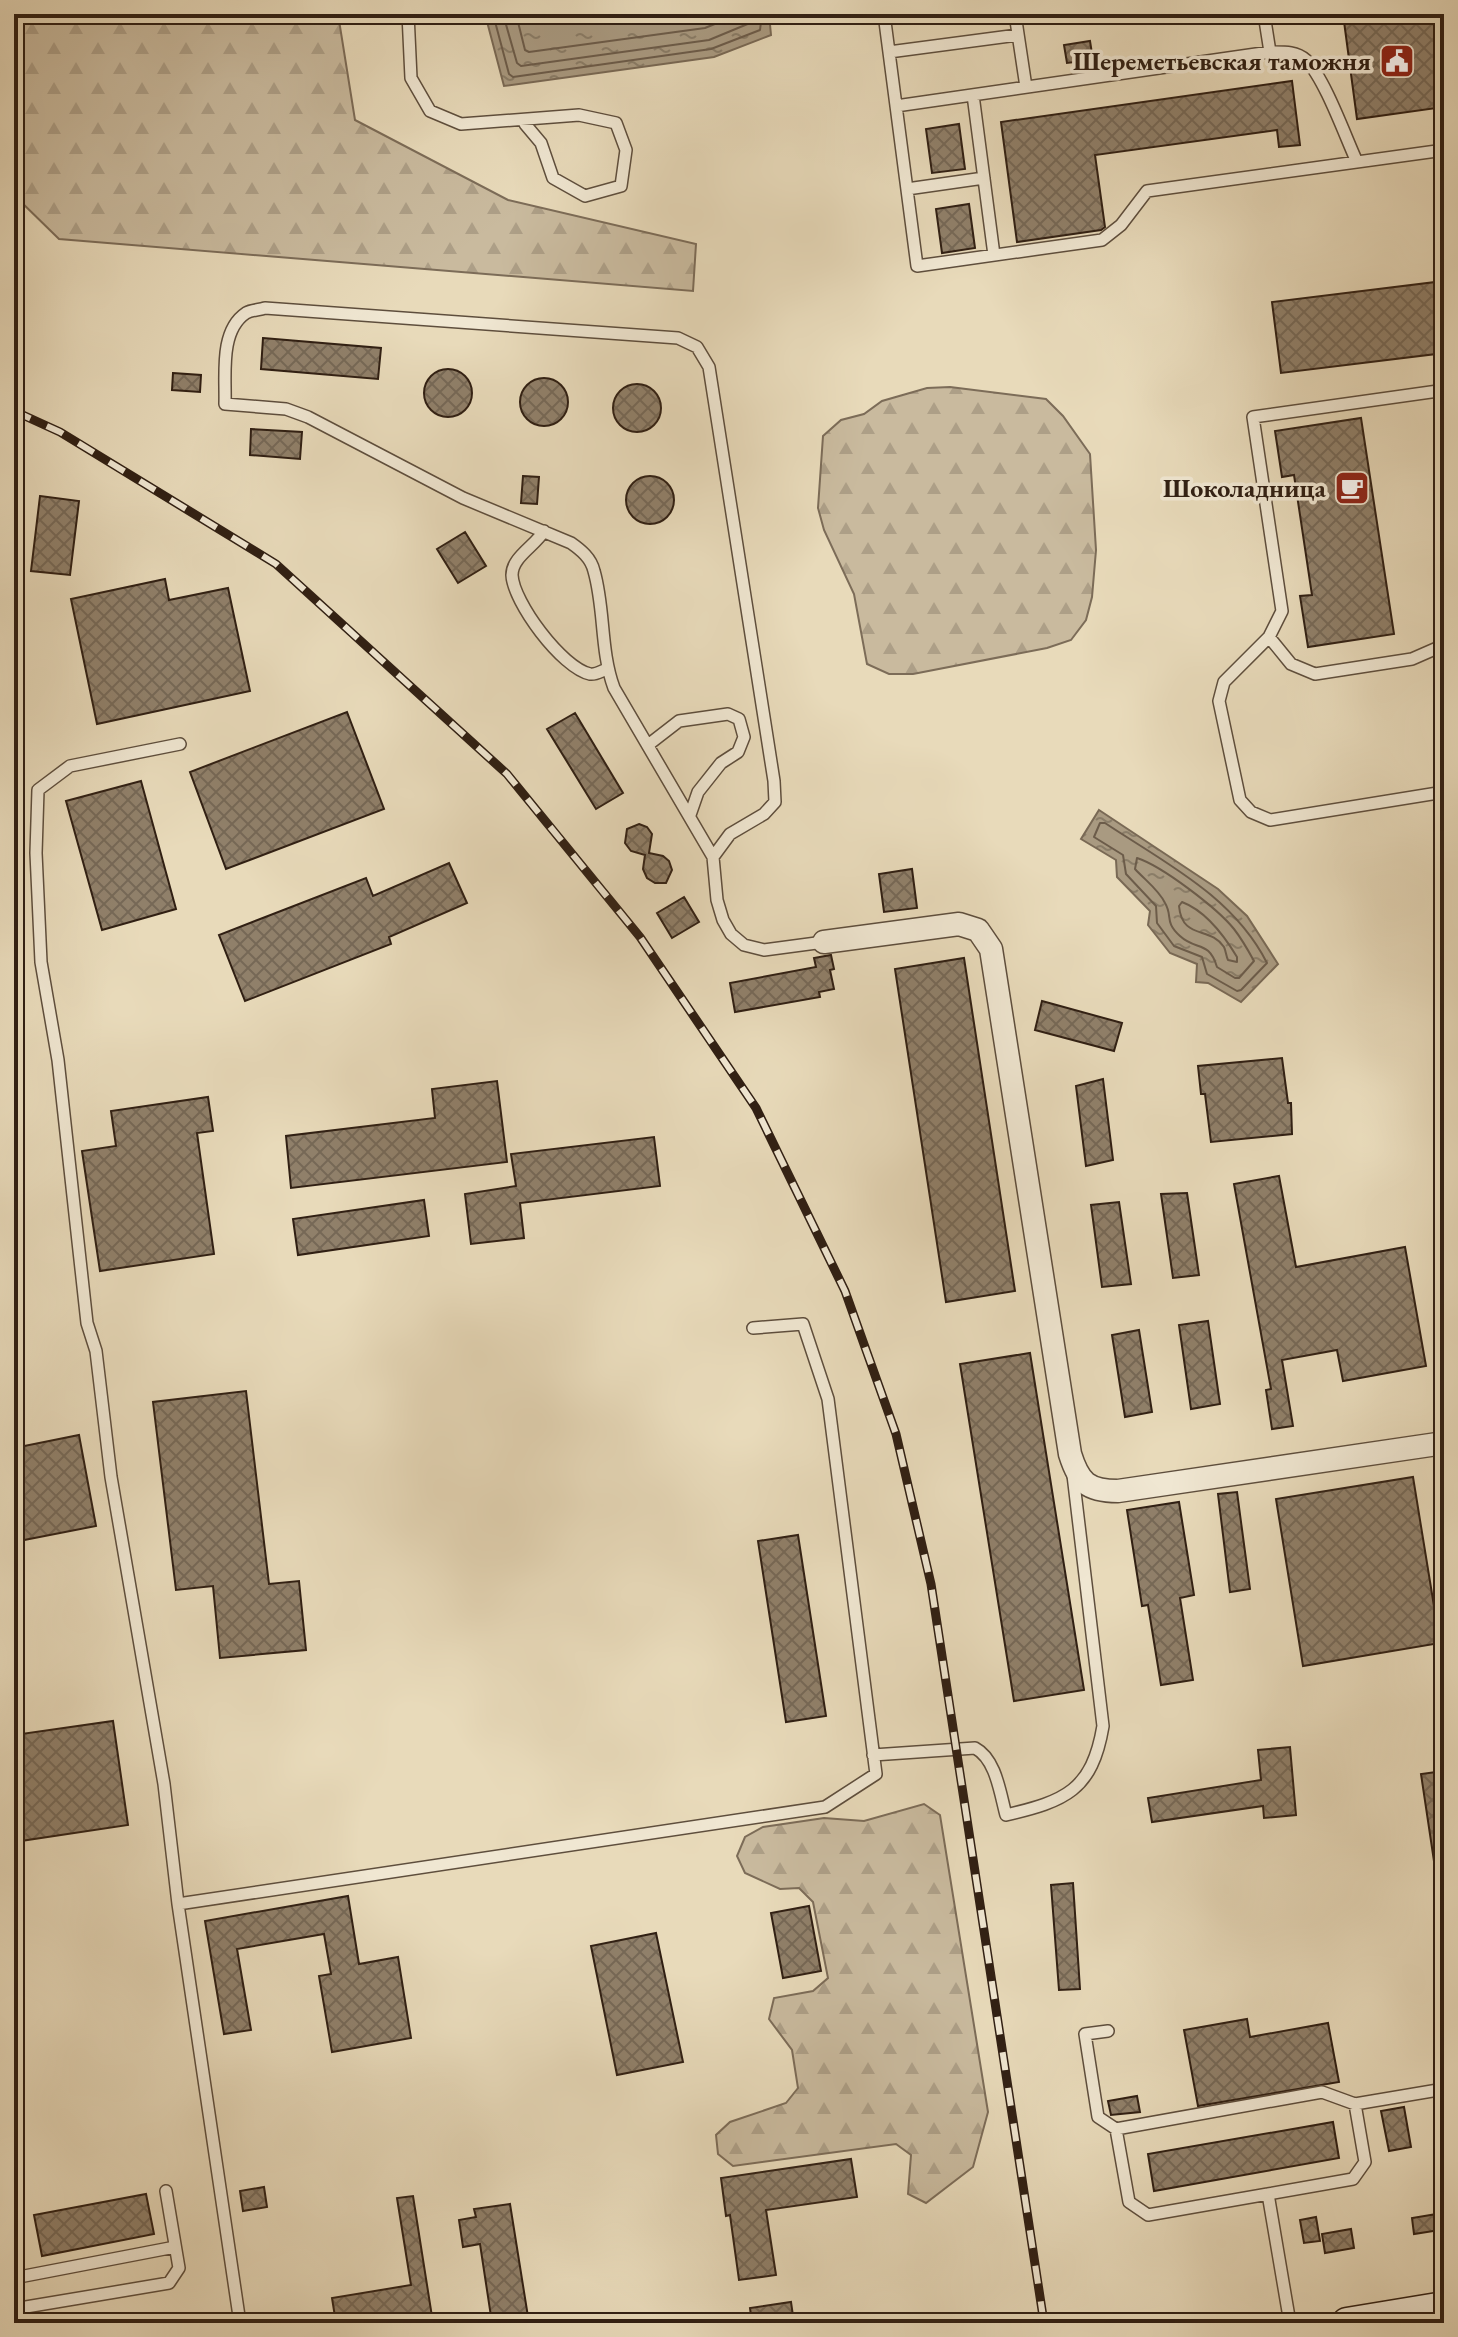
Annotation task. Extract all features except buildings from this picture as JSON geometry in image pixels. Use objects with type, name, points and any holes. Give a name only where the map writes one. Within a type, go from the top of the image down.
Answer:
[{"type":"main road","points":[[1347,2323],[1444,2307]]},
{"type":"street","points":[[824,942],[959,924],[978,930],[991,949],[1070,1454],[1076,1473],[1087,1485],[1100,1491],[1118,1491],[1444,1443]]},
{"type":"lane","points":[[408,14],[411,78],[430,111],[461,124],[579,115],[616,123],[626,150],[621,186],[585,196],[553,178],[541,143],[525,124]]},
{"type":"lane","points":[[884,14],[917,266],[1102,240],[1121,225],[1147,191],[1444,150]]},
{"type":"lane","points":[[1015,14],[1026,87]]},
{"type":"lane","points":[[1264,14],[1270,52]]},
{"type":"lane","points":[[889,52],[1018,35]]},
{"type":"lane","points":[[896,106],[1270,52],[1290,52],[1304,58],[1316,73],[1357,162]]},
{"type":"lane","points":[[973,95],[994,255]]},
{"type":"lane","points":[[907,189],[984,178]]},
{"type":"lane","points":[[713,857],[730,834],[764,814],[775,802],[775,792],[709,367],[697,347],[678,338],[265,308],[247,313],[233,328],[227,351],[225,404],[286,409],[308,417],[463,498],[571,543],[584,553],[594,569],[607,669],[614,688],[713,857],[717,900],[731,934],[744,945],[764,950],[824,942]]},
{"type":"lane","points":[[1438,391],[1253,417],[1282,611],[1269,637],[1224,682],[1219,701],[1240,800],[1251,812],[1270,820],[1444,792]]},
{"type":"lane","points":[[544,531],[536,544],[518,558],[512,572],[514,587],[542,636],[560,656],[587,673],[607,669]]},
{"type":"lane","points":[[1269,637],[1291,664],[1315,674],[1412,659],[1444,645]]},
{"type":"lane","points":[[648,745],[679,721],[728,714],[739,719],[744,737],[738,752],[721,763],[698,792],[690,815]]},
{"type":"lane","points":[[180,744],[70,766],[38,790],[36,853],[41,962],[58,1060],[87,1323],[96,1351],[111,1477],[164,1784],[178,1904],[240,2323]]},
{"type":"lane","points":[[178,1904],[825,1807],[876,1774],[828,1399],[803,1324],[753,1328]]},
{"type":"lane","points":[[873,1755],[975,1748],[984,1753],[989,1761],[1006,1815],[1051,1804],[1084,1777],[1100,1745],[1103,1726],[1070,1454]]},
{"type":"lane","points":[[1108,2031],[1085,2034],[1098,2117],[1116,2129],[1322,2092],[1355,2104],[1444,2089]]},
{"type":"lane","points":[[1116,2129],[1129,2202],[1148,2215],[1353,2179],[1365,2162],[1355,2104]]},
{"type":"lane","points":[[14,2309],[169,2283],[179,2268],[166,2191]]},
{"type":"lane","points":[[1268,2194],[1290,2323]]},
{"type":"lane","points":[[14,2278],[175,2247]]},
{"type":"green space","points":[[14,14],[338,14],[355,120],[508,200],[696,244],[693,291],[59,239],[14,195]]},
{"type":"green space","points":[[950,387],[1046,399],[1063,416],[1090,454],[1096,550],[1092,597],[1086,620],[1071,640],[1047,648],[913,674],[889,674],[867,664],[854,594],[824,530],[818,508],[823,436],[841,420],[864,414],[882,401],[927,388]]},
{"type":"green space","points":[[924,1804],[940,1815],[988,2112],[973,2167],[926,2203],[908,2194],[911,2155],[896,2144],[733,2166],[718,2154],[716,2135],[730,2122],[786,2103],[798,2088],[792,2050],[769,2019],[774,1998],[813,1991],[828,1978],[813,1902],[799,1888],[780,1889],[745,1873],[737,1856],[745,1837],[763,1827],[824,1818],[864,1821]]},
{"type":"water","points":[[485,14],[769,14],[771,35],[714,57],[504,86]]},
{"type":"water","points":[[1099,810],[1218,889],[1247,916],[1278,964],[1241,1002],[1208,983],[1196,982],[1197,964],[1170,953],[1148,925],[1150,911],[1117,877],[1116,860],[1081,839]]},
{"type":"railway","points":[[14,411],[60,432],[276,564],[507,774],[640,937],[756,1108],[845,1291],[896,1434],[931,1584],[1044,2323]]},
{"type":"place","name":"Шереметьевская таможня","points":[[1397,61]]},
{"type":"place","name":"Шоколадница","points":[[1352,488]]}]
